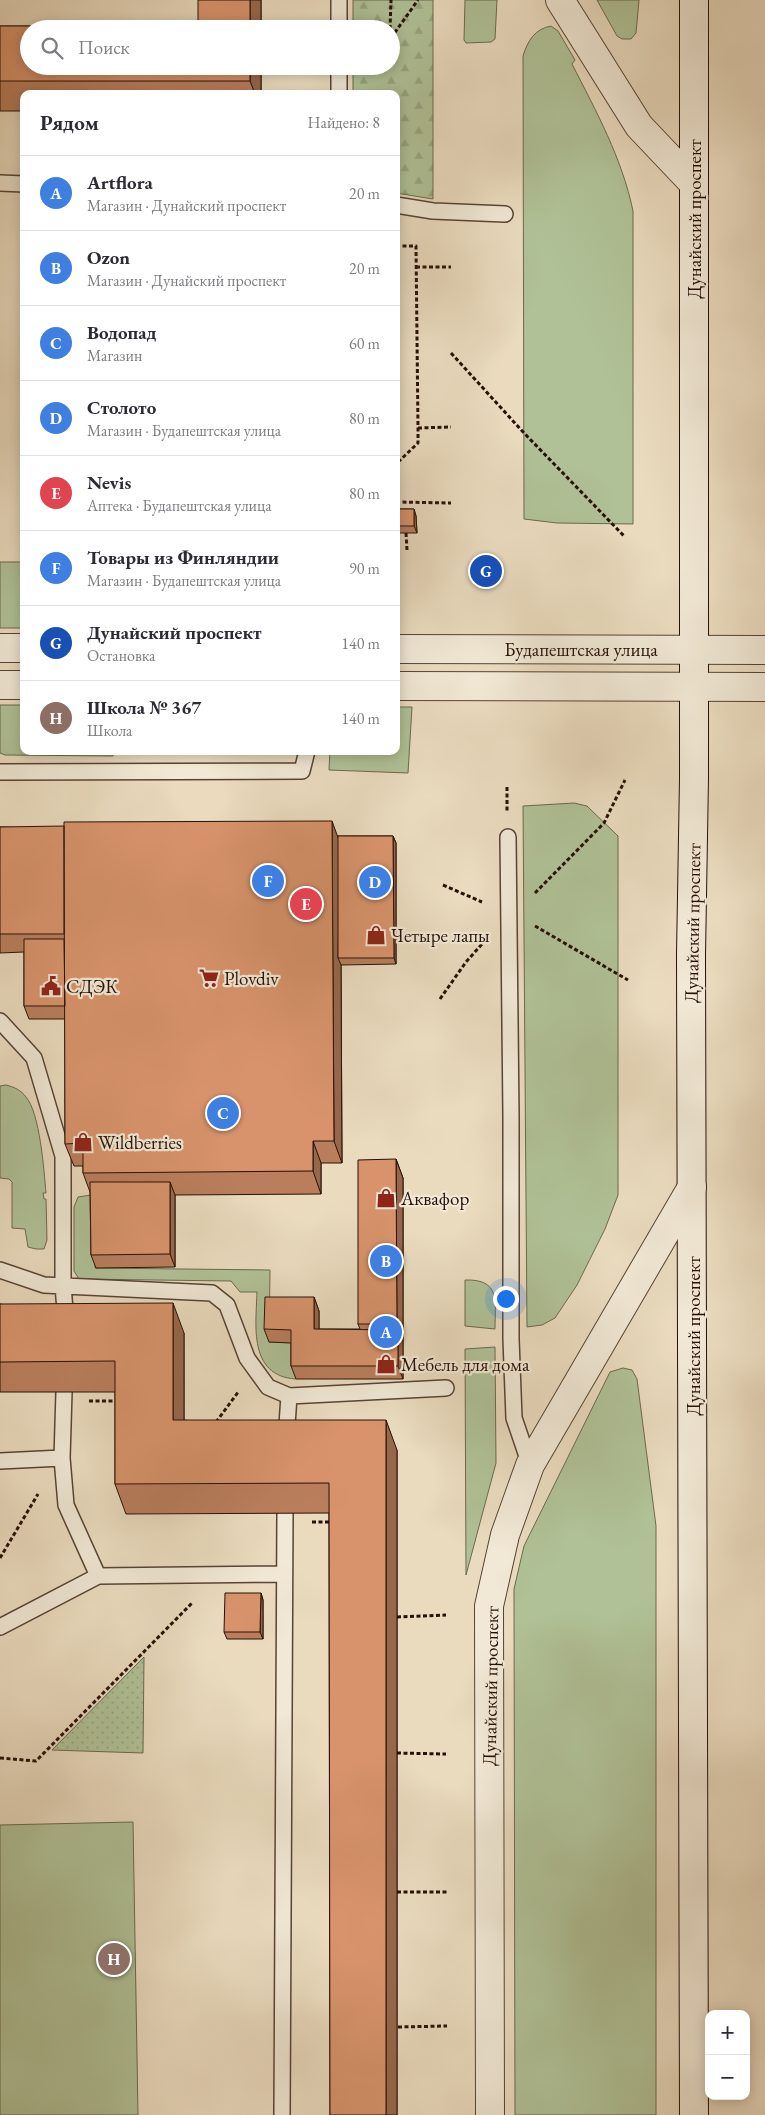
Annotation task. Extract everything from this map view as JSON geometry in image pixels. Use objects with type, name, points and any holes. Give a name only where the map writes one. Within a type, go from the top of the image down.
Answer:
[{"type":"main road","points":[[560,0],[639,126],[694,184]]},
{"type":"main road","name":"Дунайский проспект","points":[[694,0],[694,687],[691,955],[694,2115]]},
{"type":"main road","points":[[0,648],[20,648]]},
{"type":"main road","name":"Будапештская улица","points":[[400,649],[765,650]]},
{"type":"main road","points":[[0,685],[20,685]]},
{"type":"main road","name":"Будапештская улица","points":[[400,686],[765,687]]},
{"type":"main road","name":"Дунайский проспект","points":[[490,2115],[489,1606],[505,1535],[530,1466],[692,1187]]},
{"type":"lane","points":[[339,0],[339,20]]},
{"type":"lane","points":[[339,75],[339,90]]},
{"type":"lane","points":[[0,183],[20,184]]},
{"type":"lane","points":[[400,205],[432,211],[505,214]]},
{"type":"lane","points":[[0,772],[302,771],[306,755]]},
{"type":"lane","points":[[508,838],[511,1339],[514,1418],[530,1466]]},
{"type":"lane","points":[[0,1021],[34,1058],[63,1156],[63,1286],[66,1334]]},
{"type":"lane","points":[[0,1270],[44,1285],[212,1292],[227,1305],[247,1358],[255,1370],[268,1387],[289,1396],[446,1388]]},
{"type":"lane","points":[[64,1396],[62,1458],[66,1505],[98,1576]]},
{"type":"lane","points":[[286,1450],[289,1396]]},
{"type":"lane","points":[[0,1461],[62,1458]]},
{"type":"lane","points":[[282,2115],[285,1513]]},
{"type":"lane","points":[[0,1626],[98,1576],[284,1574]]},
{"type":"path","points":[[390,20],[391,0]]},
{"type":"path","points":[[400,25],[418,0]]},
{"type":"path","points":[[400,246],[416,246],[418,428],[418,443],[400,460]]},
{"type":"path","points":[[416,267],[450,267]]},
{"type":"path","points":[[451,353],[524,433],[625,537]]},
{"type":"path","points":[[418,428],[451,427]]},
{"type":"path","points":[[400,502],[452,503]]},
{"type":"path","points":[[406,533],[407,550]]},
{"type":"path","points":[[440,999],[466,962],[509,914],[524,904],[604,823],[625,780]]},
{"type":"path","points":[[533,924],[628,980]]},
{"type":"path","points":[[211,1429],[255,1370]]},
{"type":"path","points":[[64,1396],[119,1401],[119,1392]]},
{"type":"path","points":[[0,1558],[41,1488],[62,1458]]},
{"type":"path","points":[[0,1758],[36,1761],[219,1576]]},
{"type":"path","points":[[397,1616],[446,1615]]},
{"type":"path","points":[[397,1753],[446,1754]]},
{"type":"path","points":[[397,1892],[447,1892]]},
{"type":"path","points":[[398,2028],[447,2026]]},
{"type":"green space","points":[[353,0],[433,0],[433,199],[400,194],[400,90],[353,90],[353,75],[400,75],[400,20],[353,20]]},
{"type":"green space","points":[[465,0],[497,0],[495,39],[491,42],[466,43],[464,40]]},
{"type":"green space","points":[[597,0],[639,0],[636,33],[631,39],[622,39],[617,36]]},
{"type":"green space","points":[[551,26],[558,31],[575,60],[572,64],[599,117],[615,154],[633,211],[633,524],[557,523],[524,519],[523,56],[533,36],[545,27]]},
{"type":"green space","points":[[0,562],[20,562],[20,628],[0,628]]},
{"type":"green space","points":[[0,705],[20,705],[20,755],[113,755],[113,756],[5,755],[0,753]]},
{"type":"green space","points":[[400,707],[412,707],[408,773],[329,770],[330,755],[400,755]]},
{"type":"green space","points":[[574,803],[587,806],[618,836],[618,1195],[605,1229],[577,1285],[555,1318],[542,1325],[527,1327],[523,806]]},
{"type":"green space","points":[[6,1085],[22,1092],[31,1105],[35,1116],[46,1193],[43,1193],[44,1199],[46,1199],[47,1240],[44,1249],[28,1247],[25,1229],[12,1228],[12,1182],[9,1179],[0,1178],[0,1086]]},
{"type":"green space","points":[[95,1195],[95,1268],[270,1270],[269,1342],[296,1343],[296,1379],[281,1376],[270,1369],[262,1359],[256,1333],[257,1292],[240,1292],[231,1281],[79,1279],[74,1271],[74,1207],[78,1197]]},
{"type":"green space","points":[[465,1280],[485,1283],[494,1294],[495,1329],[465,1326]]},
{"type":"green space","points":[[495,1347],[496,1463],[466,1575],[465,1349]]},
{"type":"green space","points":[[623,1368],[632,1370],[637,1379],[656,1526],[656,2115],[515,2115],[514,1589],[524,1546],[610,1372]]},
{"type":"green space","points":[[144,1657],[143,1753],[52,1750]]},
{"type":"green space","points":[[133,1822],[138,2115],[0,2115],[0,1825]]},
{"type":"building","points":[[198,0],[250,0],[250,20],[198,20]]},
{"type":"building","points":[[0,26],[20,26],[20,75],[250,75],[250,81],[0,81]]},
{"type":"building","points":[[400,509],[414,509],[414,526],[400,526]]},
{"type":"building","points":[[332,821],[334,1141],[313,1141],[313,1171],[83,1173],[83,1143],[65,1144],[64,822]]},
{"type":"building","points":[[64,826],[64,934],[0,934],[0,827]]},
{"type":"building","points":[[338,836],[393,836],[394,958],[338,958]]},
{"type":"building","points":[[24,939],[64,939],[65,1006],[24,1006]]},
{"type":"building","points":[[396,1159],[397,1324],[358,1324],[358,1160]]},
{"type":"building","points":[[90,1182],[170,1182],[170,1254],[91,1255]]},
{"type":"building","points":[[265,1297],[314,1297],[314,1329],[398,1330],[398,1366],[291,1366],[291,1330],[264,1329]]},
{"type":"building","points":[[173,1303],[173,1420],[386,1420],[386,2115],[330,2115],[329,1483],[115,1484],[115,1361],[0,1362],[0,1304]]},
{"type":"building","points":[[225,1593],[261,1593],[260,1632],[224,1632]]},
{"type":"place","name":"Дунайский проспект","points":[[486,571]]},
{"type":"place","name":"Товары из Финляндии","points":[[268,881]]},
{"type":"place","name":"Столото","points":[[375,882]]},
{"type":"place","name":"Nevis","points":[[306,904]]},
{"type":"place","name":"Четыре лапы","points":[[376,935]]},
{"type":"place","name":"Plovdiv","points":[[209,978]]},
{"type":"place","name":"СДЭК","points":[[51,986]]},
{"type":"place","name":"Водопад","points":[[223,1113]]},
{"type":"place","name":"Wildberries","points":[[83,1142]]},
{"type":"place","name":"Аквафор","points":[[386,1198]]},
{"type":"place","name":"Ozon","points":[[386,1261]]},
{"type":"place","name":"Artflora","points":[[386,1332]]},
{"type":"place","name":"Мебель для дома","points":[[386,1364]]},
{"type":"place","name":"Школа № 367","points":[[114,1959]]}]
